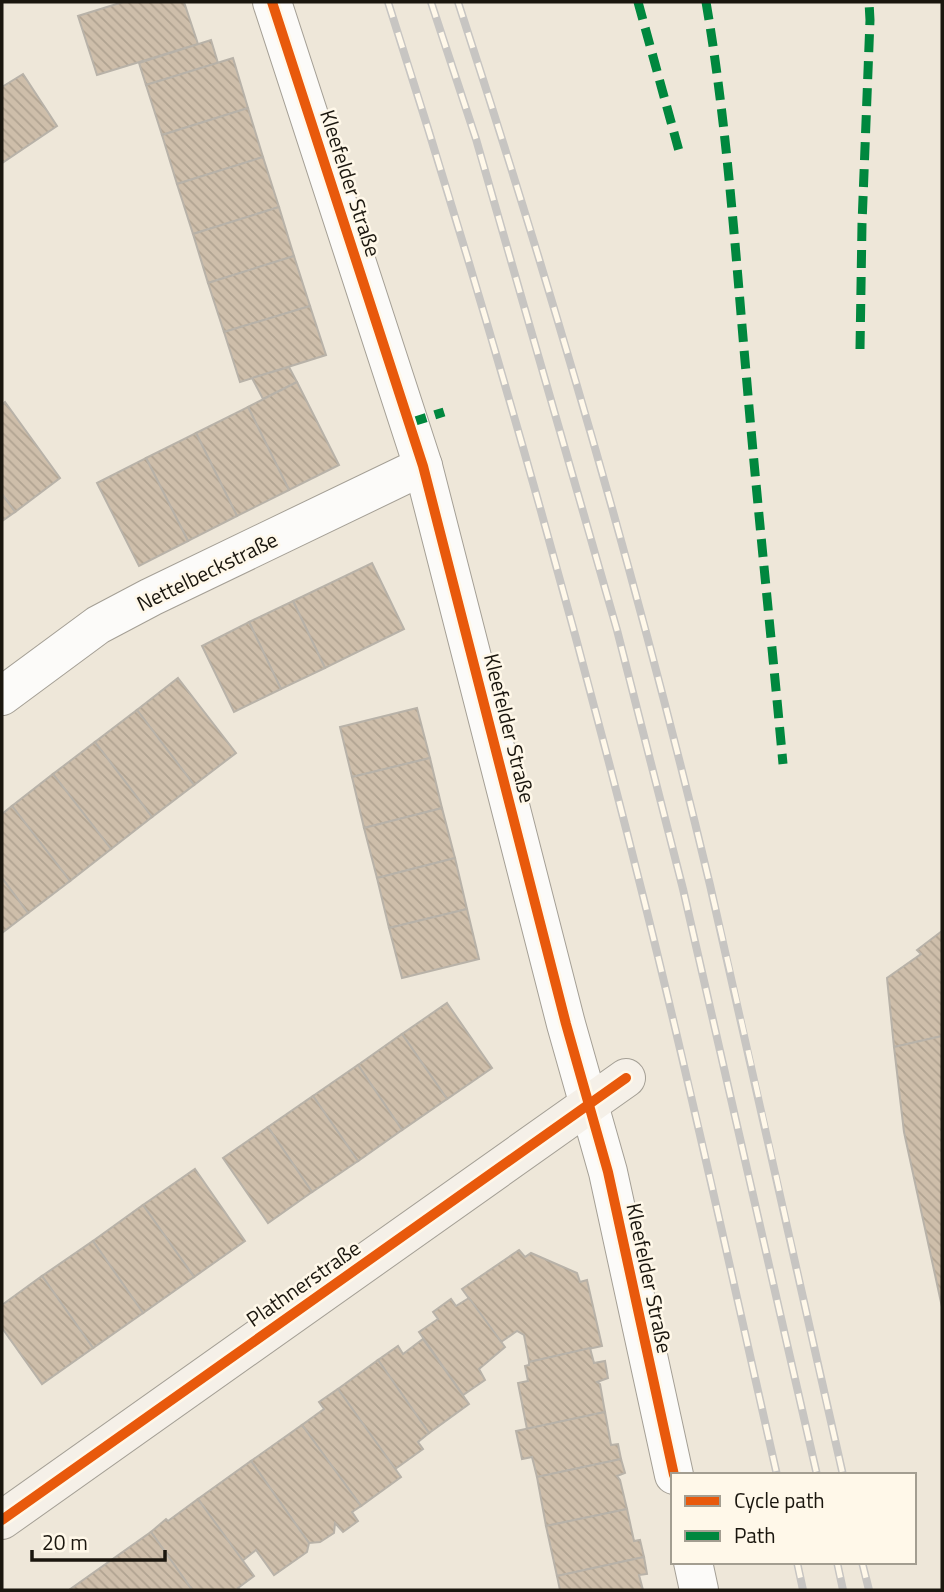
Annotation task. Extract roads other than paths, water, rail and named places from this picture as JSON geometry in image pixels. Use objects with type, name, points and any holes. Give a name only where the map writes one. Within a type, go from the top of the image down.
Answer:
[{"type":"street","name":"Kleefelder Straße","points":[[272,2],[423,466],[562,1010],[608,1172],[674,1473]]},
{"type":"street","name":"Nettelbeckstraße","points":[[2,696],[98,625],[150,597],[423,466]]},
{"type":"street","name":"Plathnerstraße","points":[[2,1520],[111,1440],[626,1078]]},
{"type":"street","points":[[693,1564],[699,1590]]},
{"type":"railway","points":[[388,2],[492,340],[587,680],[697,1120],[777,1473]]},
{"type":"railway","points":[[431,2],[476,139],[617,630],[683,889],[817,1473]]},
{"type":"railway","points":[[458,2],[561,331],[654,662],[710,885],[843,1473]]},
{"type":"railway","points":[[797,1564],[803,1590]]},
{"type":"railway","points":[[837,1564],[843,1590]]},
{"type":"railway","points":[[862,1564],[869,1590]]}]
